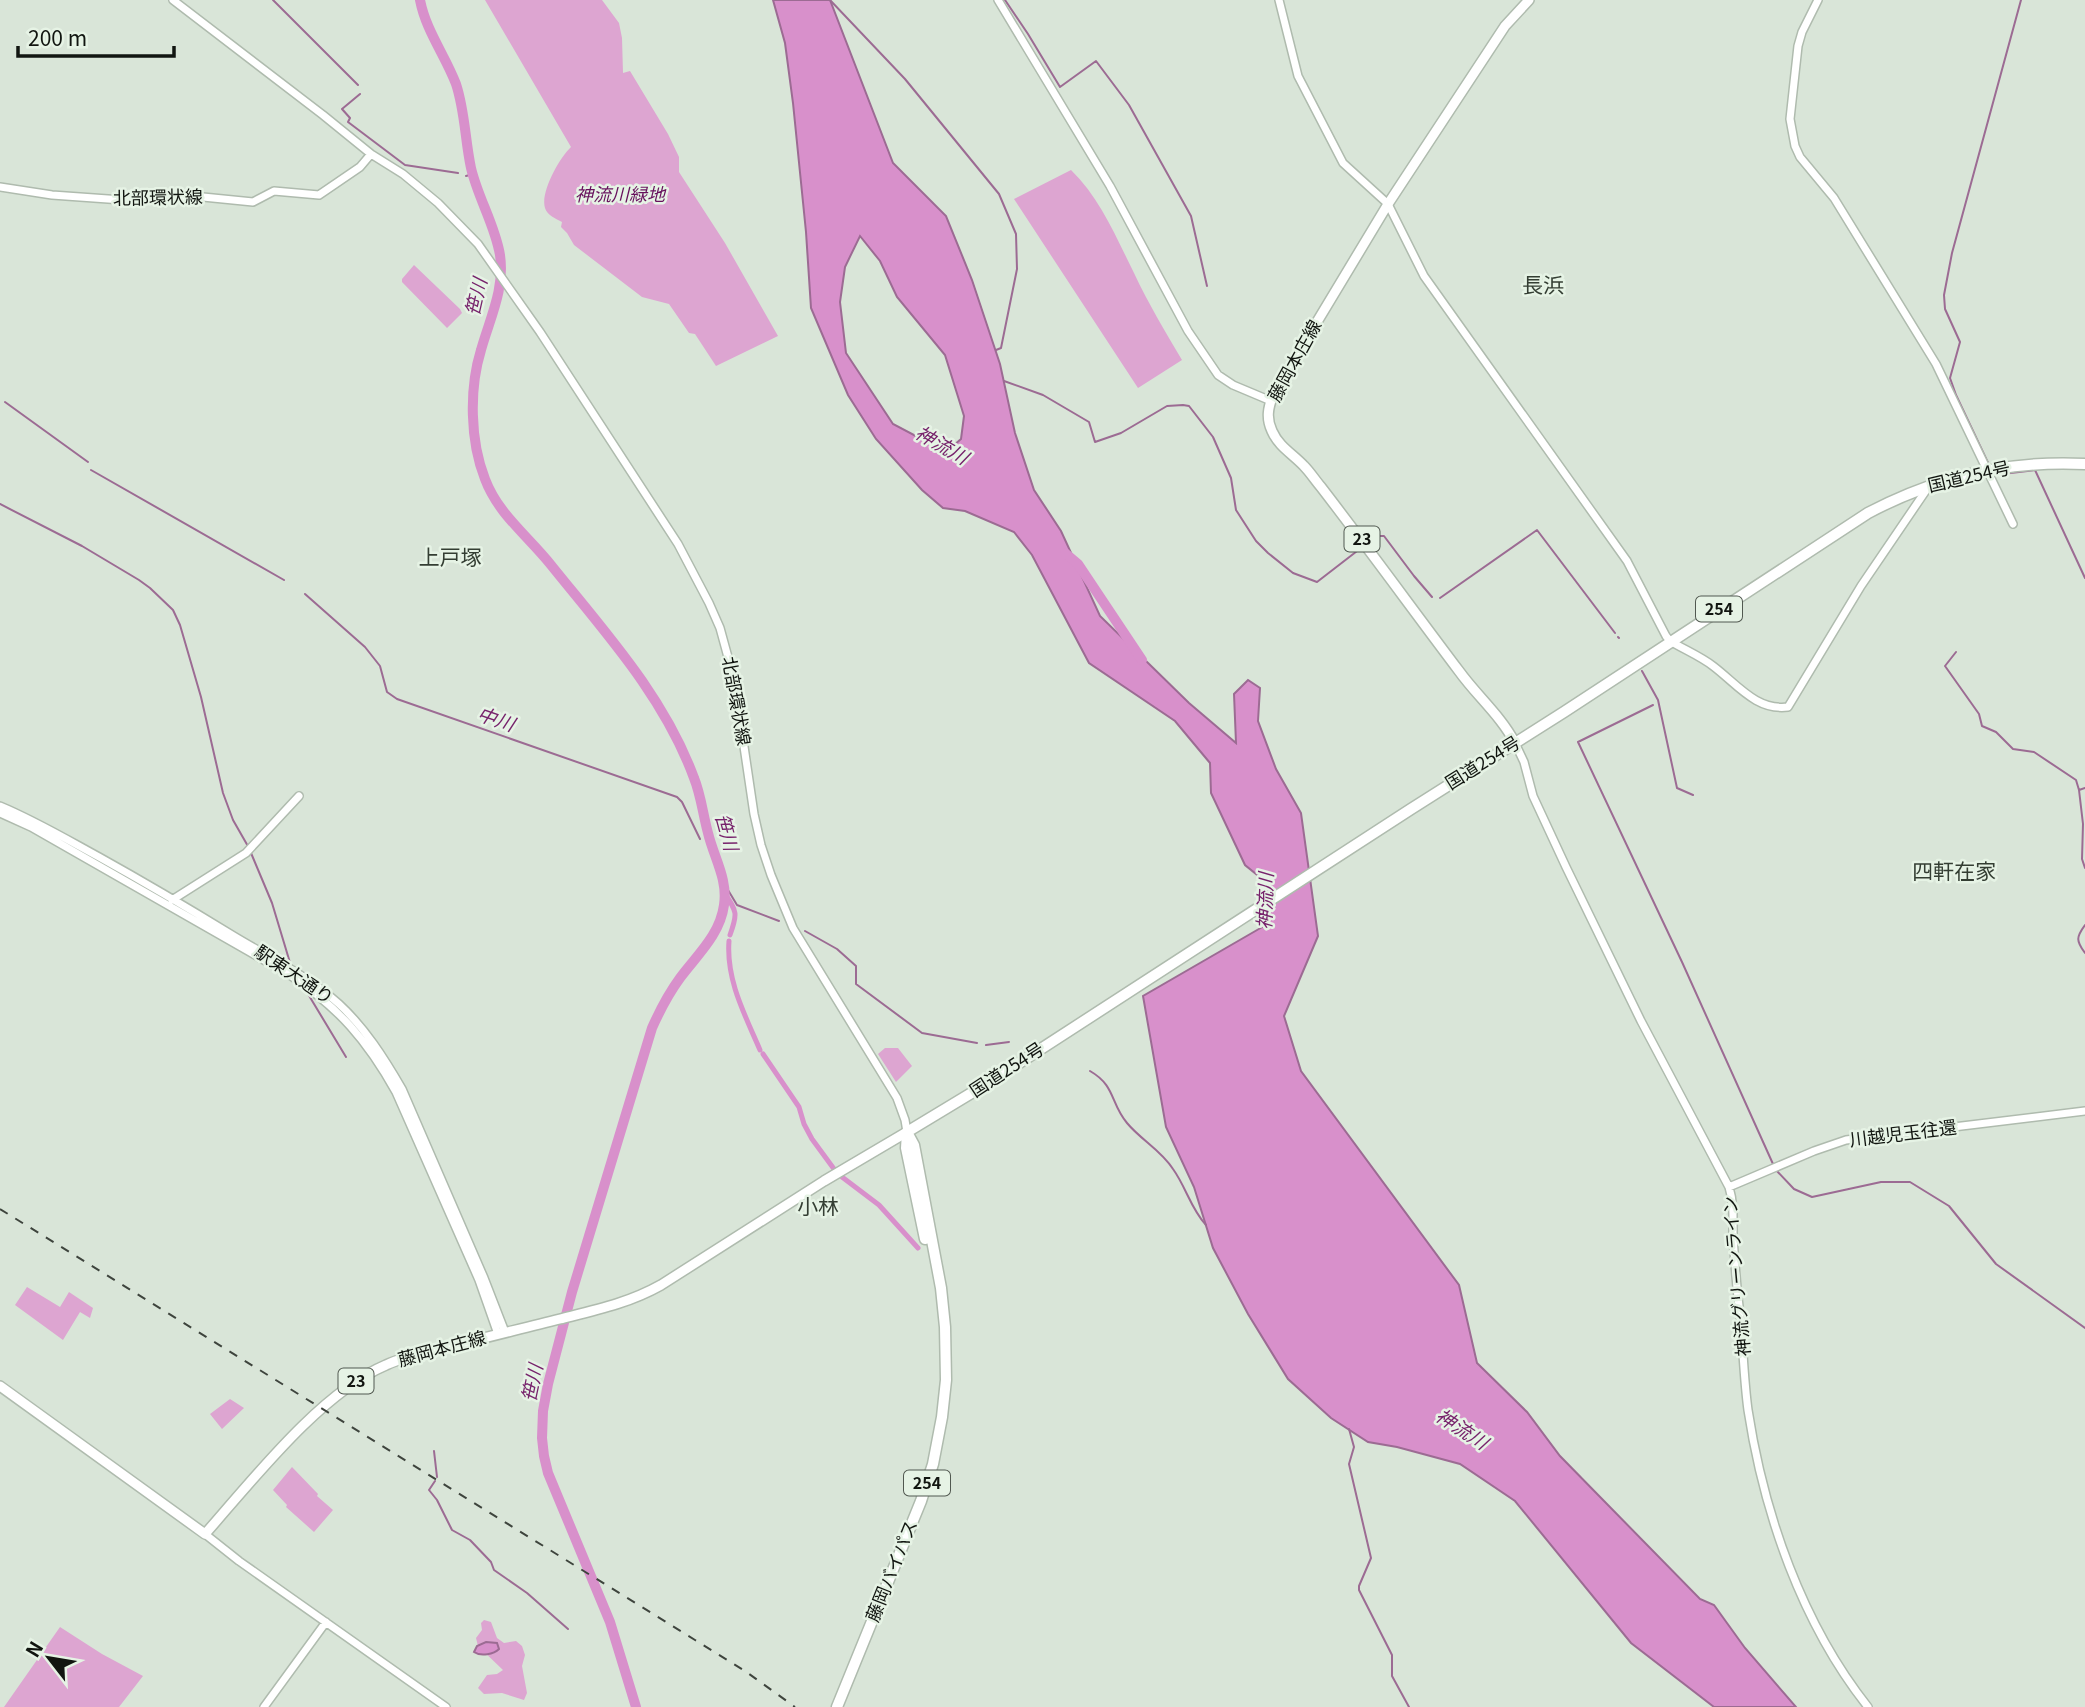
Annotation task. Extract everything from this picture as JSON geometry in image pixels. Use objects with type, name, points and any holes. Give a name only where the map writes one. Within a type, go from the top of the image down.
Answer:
[{"type":"highway","name":"国道254号","points":[[907,1132],[1868,513],[1900,496],[1929,485],[1986,469],[2016,465],[2085,464]]},
{"type":"highway","name":"藤岡バイパス","points":[[837,1707],[908,1533],[933,1464],[941,1424],[946,1380],[943,1307],[914,1145],[907,1132]]},
{"type":"main road","name":"藤岡本庄線","points":[[1511,745],[1504,725],[1459,672],[1410,603],[1305,467],[1280,446],[1268,417],[1271,401],[1388,204],[1505,26],[1529,0]]},
{"type":"main road","name":"藤岡本庄線","points":[[205,1534],[289,1441],[322,1408],[358,1380],[404,1358],[624,1303],[661,1285],[827,1179],[907,1132]]},
{"type":"main road","points":[[0,1386],[205,1534]]},
{"type":"street","points":[[173,0],[371,154]]},
{"type":"street","points":[[998,0],[1110,186],[1188,331],[1218,374],[1233,385],[1271,401]]},
{"type":"street","points":[[1279,0],[1298,76],[1345,165],[1388,204],[1424,276],[1627,561],[1670,641],[1708,663],[1757,702],[1775,708],[1788,707],[1861,586],[1929,485]]},
{"type":"street","points":[[1818,0],[1798,46],[1790,119],[1794,146],[1834,198],[1936,364],[2013,524]]},
{"type":"street","name":"北部環状線","points":[[0,187],[52,195],[122,200],[193,196],[253,202],[274,191],[319,195],[346,174],[360,167],[371,154],[403,174],[438,203],[478,244],[540,332],[678,544],[704,592],[720,628],[731,665],[754,814],[771,875],[793,928],[893,1091],[904,1116],[907,1132]]},
{"type":"street","name":"神流グリーンライン","points":[[1511,745],[1524,762],[1533,796],[1641,1021],[1729,1187],[1735,1272],[1754,1448],[1785,1553],[1813,1619],[1843,1675],[1868,1707]]},
{"type":"street","points":[[165,904],[249,850],[299,796]]},
{"type":"street","name":"駅東大通り","points":[[0,806],[35,821],[173,899],[317,986],[340,1005],[367,1034],[401,1089],[484,1278],[502,1333]]},
{"type":"street","name":"駅東大通り","points":[[0,813],[32,827],[302,983],[335,1009],[362,1038],[396,1092],[502,1333]]},
{"type":"street","name":"川越児玉往還","points":[[1729,1187],[1846,1140],[2085,1111]]},
{"type":"street","points":[[205,1534],[446,1707]]},
{"type":"street","points":[[264,1707],[326,1622]]},
{"type":"green space","name":"神流川緑地","points":[[485,0],[602,0],[619,23],[623,73],[630,71],[668,134],[679,157],[679,172],[725,243],[778,336],[716,366],[695,334],[689,333],[669,304],[642,297],[574,245],[561,227],[562,222],[546,210],[544,201],[552,175],[571,147]]},
{"type":"green space","points":[[1071,170],[1091,193],[1107,218],[1145,295],[1182,360],[1138,388],[1014,199]]},
{"type":"green space","points":[[414,265],[460,309],[462,313],[447,328],[402,282]]},
{"type":"green space","points":[[885,1048],[898,1048],[912,1066],[896,1082],[878,1054]]},
{"type":"green space","points":[[27,1287],[60,1307],[69,1292],[93,1308],[90,1318],[80,1312],[63,1340],[15,1305]]},
{"type":"green space","points":[[230,1399],[244,1408],[222,1429],[210,1414]]},
{"type":"green space","points":[[292,1467],[333,1510],[314,1532],[286,1507],[273,1490]]},
{"type":"green space","points":[[484,1620],[491,1622],[497,1638],[504,1643],[516,1641],[522,1646],[525,1655],[522,1666],[527,1693],[524,1700],[502,1693],[484,1694],[478,1688],[487,1675],[503,1670],[478,1646],[476,1638],[482,1630],[481,1623]]},
{"type":"green space","points":[[60,1627],[143,1676],[119,1707],[4,1707]]},
{"type":"water","points":[[773,0],[830,0],[893,163],[946,216],[972,280],[1000,364],[1015,433],[1034,490],[1061,531],[1100,616],[1189,703],[1236,743],[1234,694],[1248,680],[1260,688],[1258,721],[1276,769],[1301,813],[1318,936],[1284,1016],[1301,1071],[1459,1285],[1477,1363],[1527,1412],[1560,1456],[1700,1599],[1714,1605],[1745,1648],[1796,1707],[1714,1707],[1631,1643],[1515,1501],[1460,1464],[1368,1442],[1331,1418],[1288,1379],[1248,1314],[1213,1248],[1194,1187],[1166,1127],[1143,996],[1264,926],[1267,883],[1245,865],[1211,793],[1210,763],[1175,721],[1089,663],[1032,555],[1014,532],[965,511],[943,508],[922,490],[876,439],[848,395],[811,308],[806,232],[785,43]],"holes":[[[860,236],[880,261],[897,297],[945,355],[964,416],[961,439],[946,452],[893,424],[846,353],[840,302],[845,267]]]},
{"type":"water","points":[[486,1642],[497,1643],[499,1649],[487,1654],[474,1652],[477,1646]]},
{"type":"waterway","points":[[273,0],[358,85]]},
{"type":"waterway","name":"笹川","points":[[420,0],[427,22],[456,84],[471,168],[500,255],[499,292],[474,381],[474,432],[485,479],[506,514],[612,640],[666,719],[696,785],[724,886],[724,905],[718,926],[672,990],[652,1028],[572,1292],[543,1411],[542,1438],[548,1473],[610,1622],[636,1707]]},
{"type":"waterway","points":[[830,0],[905,79],[999,194],[1016,234],[1017,269],[1001,348],[996,350]]},
{"type":"waterway","points":[[1005,0],[1060,87],[1096,61],[1129,105],[1191,216],[1207,286]]},
{"type":"waterway","points":[[1990,467],[1950,378],[1960,342],[1945,309],[1944,295],[1952,253],[2021,0]]},
{"type":"waterway","points":[[360,94],[342,109],[350,118],[348,122],[405,165],[458,173]]},
{"type":"waterway","name":"笹川","points":[[466,176],[473,174]]},
{"type":"waterway","points":[[1004,381],[1043,395],[1089,422],[1095,442],[1121,433],[1167,406],[1189,406],[1213,437],[1231,478],[1236,510],[1256,541],[1268,553],[1293,573],[1317,582],[1361,548]]},
{"type":"waterway","name":"中川","points":[[5,402],[88,462]]},
{"type":"waterway","name":"中川","points":[[91,470],[284,580]]},
{"type":"waterway","points":[[1994,475],[2035,470],[2085,578]]},
{"type":"waterway","points":[[0,504],[82,546],[139,580],[173,610],[201,697],[223,793],[233,820],[249,848]]},
{"type":"waterway","points":[[1440,598],[1537,530],[1615,633]]},
{"type":"waterway","points":[[1369,542],[1376,536],[1384,536],[1432,597]]},
{"type":"waterway","name":"神流川","points":[[1065,553],[1078,564],[1142,660]]},
{"type":"waterway","name":"中川","points":[[305,594],[365,647],[380,666],[387,692],[397,699],[677,797],[700,839]]},
{"type":"waterway","points":[[1956,652],[1945,666],[1979,714],[1982,726],[1996,732],[2013,749],[2034,752],[2076,780],[2079,790]]},
{"type":"waterway","points":[[1642,671],[1658,700],[1677,788],[1693,795]]},
{"type":"waterway","points":[[1653,705],[1578,742],[1682,962],[1773,1164]]},
{"type":"waterway","points":[[2085,788],[2079,790],[2083,824],[2082,859],[2085,868]]},
{"type":"waterway","points":[[251,853],[272,903],[291,966]]},
{"type":"waterway","points":[[725,889],[737,905],[779,921]]},
{"type":"waterway","points":[[724,892],[735,913],[730,935]]},
{"type":"waterway","points":[[2085,925],[2078,939],[2085,953]]},
{"type":"waterway","points":[[805,931],[837,949],[856,966],[856,984],[922,1033],[977,1043]]},
{"type":"waterway","points":[[729,941],[730,970],[760,1050]]},
{"type":"waterway","points":[[305,989],[346,1057]]},
{"type":"waterway","points":[[986,1045],[1009,1042]]},
{"type":"waterway","points":[[763,1054],[799,1107],[812,1139],[834,1169]]},
{"type":"waterway","points":[[1090,1071],[1109,1089],[1127,1123],[1168,1162],[1206,1225]]},
{"type":"waterway","points":[[1775,1169],[1794,1189],[1812,1197],[1881,1182],[1910,1182],[1949,1206],[1996,1264],[2085,1328]]},
{"type":"waterway","points":[[842,1177],[879,1205],[918,1248]]},
{"type":"waterway","points":[[1349,1429],[1354,1447],[1349,1464],[1371,1558],[1359,1590],[1392,1655],[1392,1676],[1409,1707]]},
{"type":"waterway","points":[[434,1451],[437,1477]]},
{"type":"waterway","points":[[435,1481],[429,1490],[452,1530],[470,1540],[491,1562],[494,1570],[527,1593],[568,1629]]},
{"type":"railway","points":[[0,1209],[745,1671],[795,1707]]},
{"type":"district","name":"長浜","points":[[1543,286]]},
{"type":"district","name":"上戸塚","points":[[450,558]]},
{"type":"district","name":"四軒在家","points":[[1954,872]]},
{"type":"district","name":"小林","points":[[818,1207]]}]
